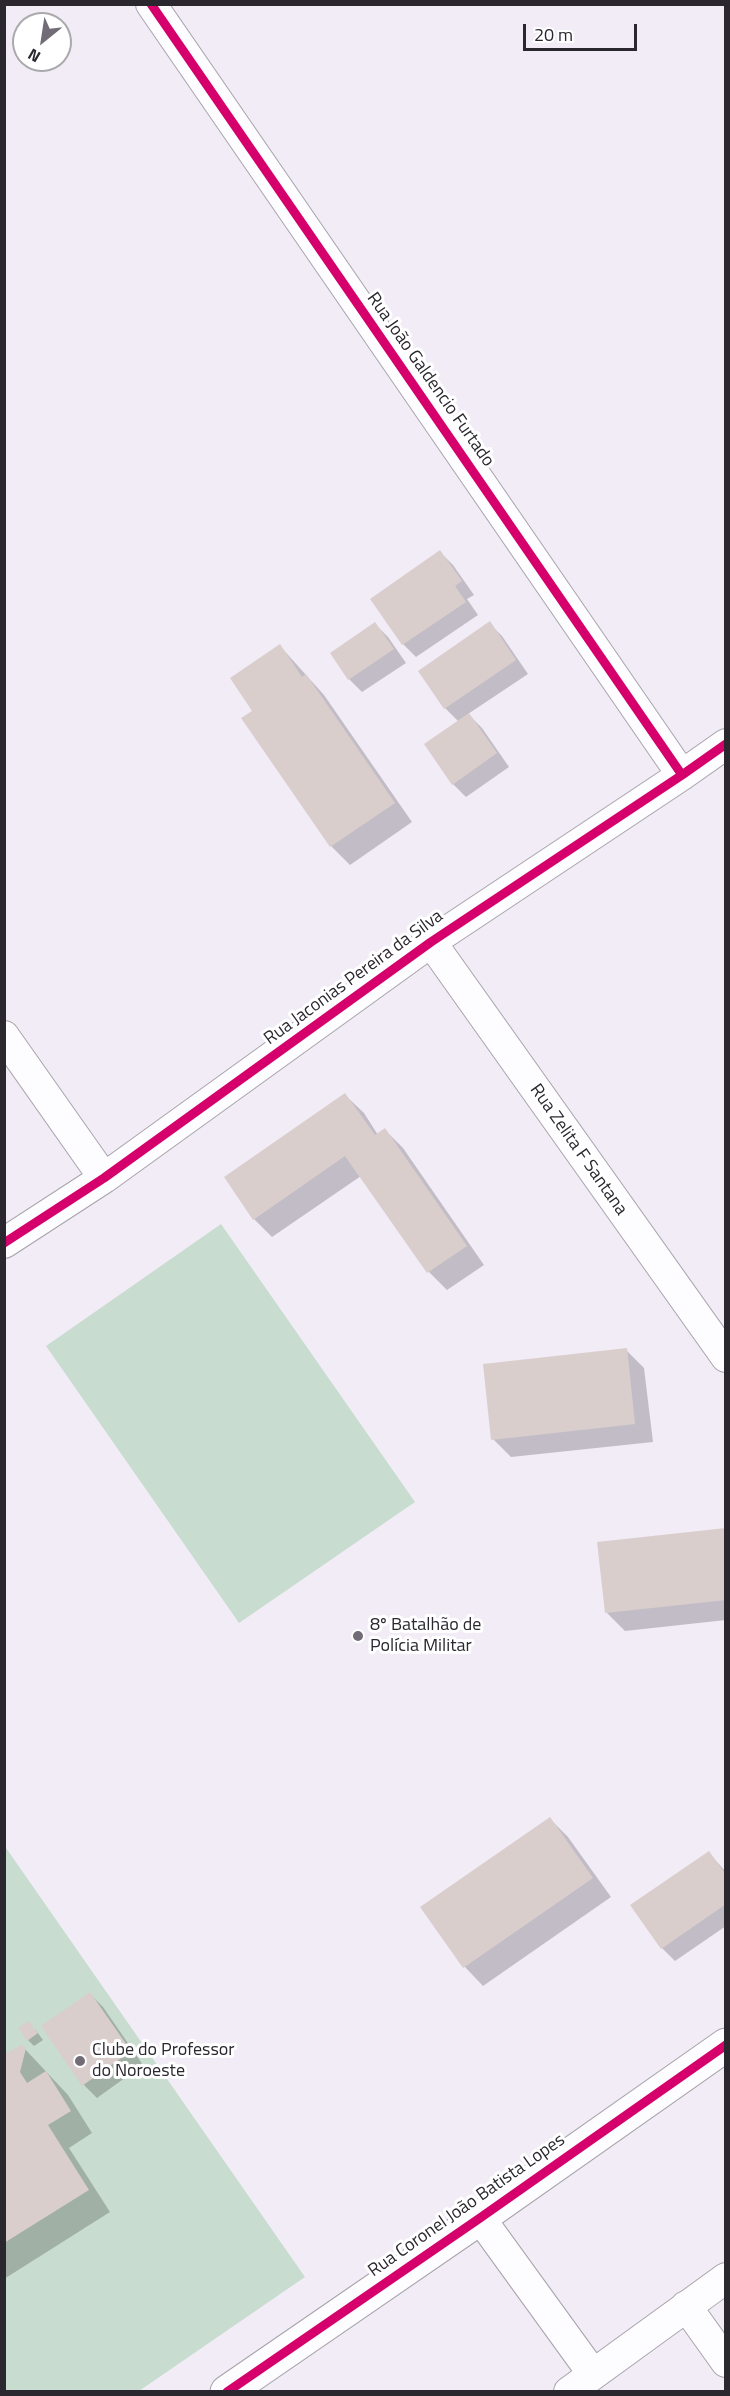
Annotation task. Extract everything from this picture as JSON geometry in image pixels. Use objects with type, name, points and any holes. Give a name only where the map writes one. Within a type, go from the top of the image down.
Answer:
[{"type":"street","name":"Rua João Galdencio Furtado","points":[[151,4],[682,775]]},
{"type":"street","name":"Rua Jaconias Pereira da Silva","points":[[4,1243],[104,1178],[431,942],[726,744]]},
{"type":"street","name":"Rua Zelita F Santana","points":[[431,942],[726,1357]]},
{"type":"street","points":[[4,1036],[104,1178]]},
{"type":"street","name":"Rua Coronel João Batista Lopes","points":[[227,2391],[480,2218],[726,2045]]},
{"type":"street","points":[[480,2218],[593,2374]]},
{"type":"street","points":[[569,2391],[726,2278]]},
{"type":"street","points":[[686,2306],[726,2362]]},
{"type":"green space","points":[[221,1224],[415,1502],[239,1623],[46,1346]]},
{"type":"green space","name":"Clube do Professor do Noroeste","points":[[4,1845],[305,2277],[139,2391],[5,2391]]},
{"type":"building","points":[[440,550],[462,581],[455,586],[466,602],[402,645],[370,599]]},
{"type":"building","points":[[490,621],[516,660],[444,709],[418,671]]},
{"type":"building","points":[[375,622],[394,649],[348,680],[330,653]]},
{"type":"building","points":[[280,644],[302,677],[306,674],[395,803],[330,847],[241,718],[252,711],[230,678]]},
{"type":"building","points":[[469,713],[497,753],[452,785],[424,744]]},
{"type":"building","points":[[345,1093],[375,1135],[385,1128],[467,1246],[427,1273],[345,1156],[253,1220],[224,1177]]},
{"type":"building","points":[[627,1348],[635,1424],[491,1440],[483,1364]]},
{"type":"building","points":[[726,1528],[726,1600],[605,1613],[597,1542]]},
{"type":"building","points":[[550,1817],[593,1878],[463,1968],[420,1907]]},
{"type":"building","points":[[709,1851],[726,1875],[726,1904],[661,1949],[630,1905]]},
{"type":"building","points":[[90,1992],[131,2051],[82,2086],[41,2026]]},
{"type":"building","points":[[28,2021],[38,2033],[27,2041],[18,2028]]},
{"type":"building","points":[[21,2045],[26,2048],[20,2072],[27,2083],[46,2071],[71,2111],[48,2125],[89,2190],[4,2243],[4,2055]]},
{"type":"cycle path","points":[[151,4],[682,775]]},
{"type":"cycle path","points":[[4,1243],[104,1178],[431,942],[726,744]]},
{"type":"cycle path","points":[[227,2392],[726,2045]]},
{"type":"place","name":"8º Batalhão de Polícia Militar","points":[[358,1636]]},
{"type":"place","name":"Clube do Professor do Noroeste","points":[[80,2061]]}]
